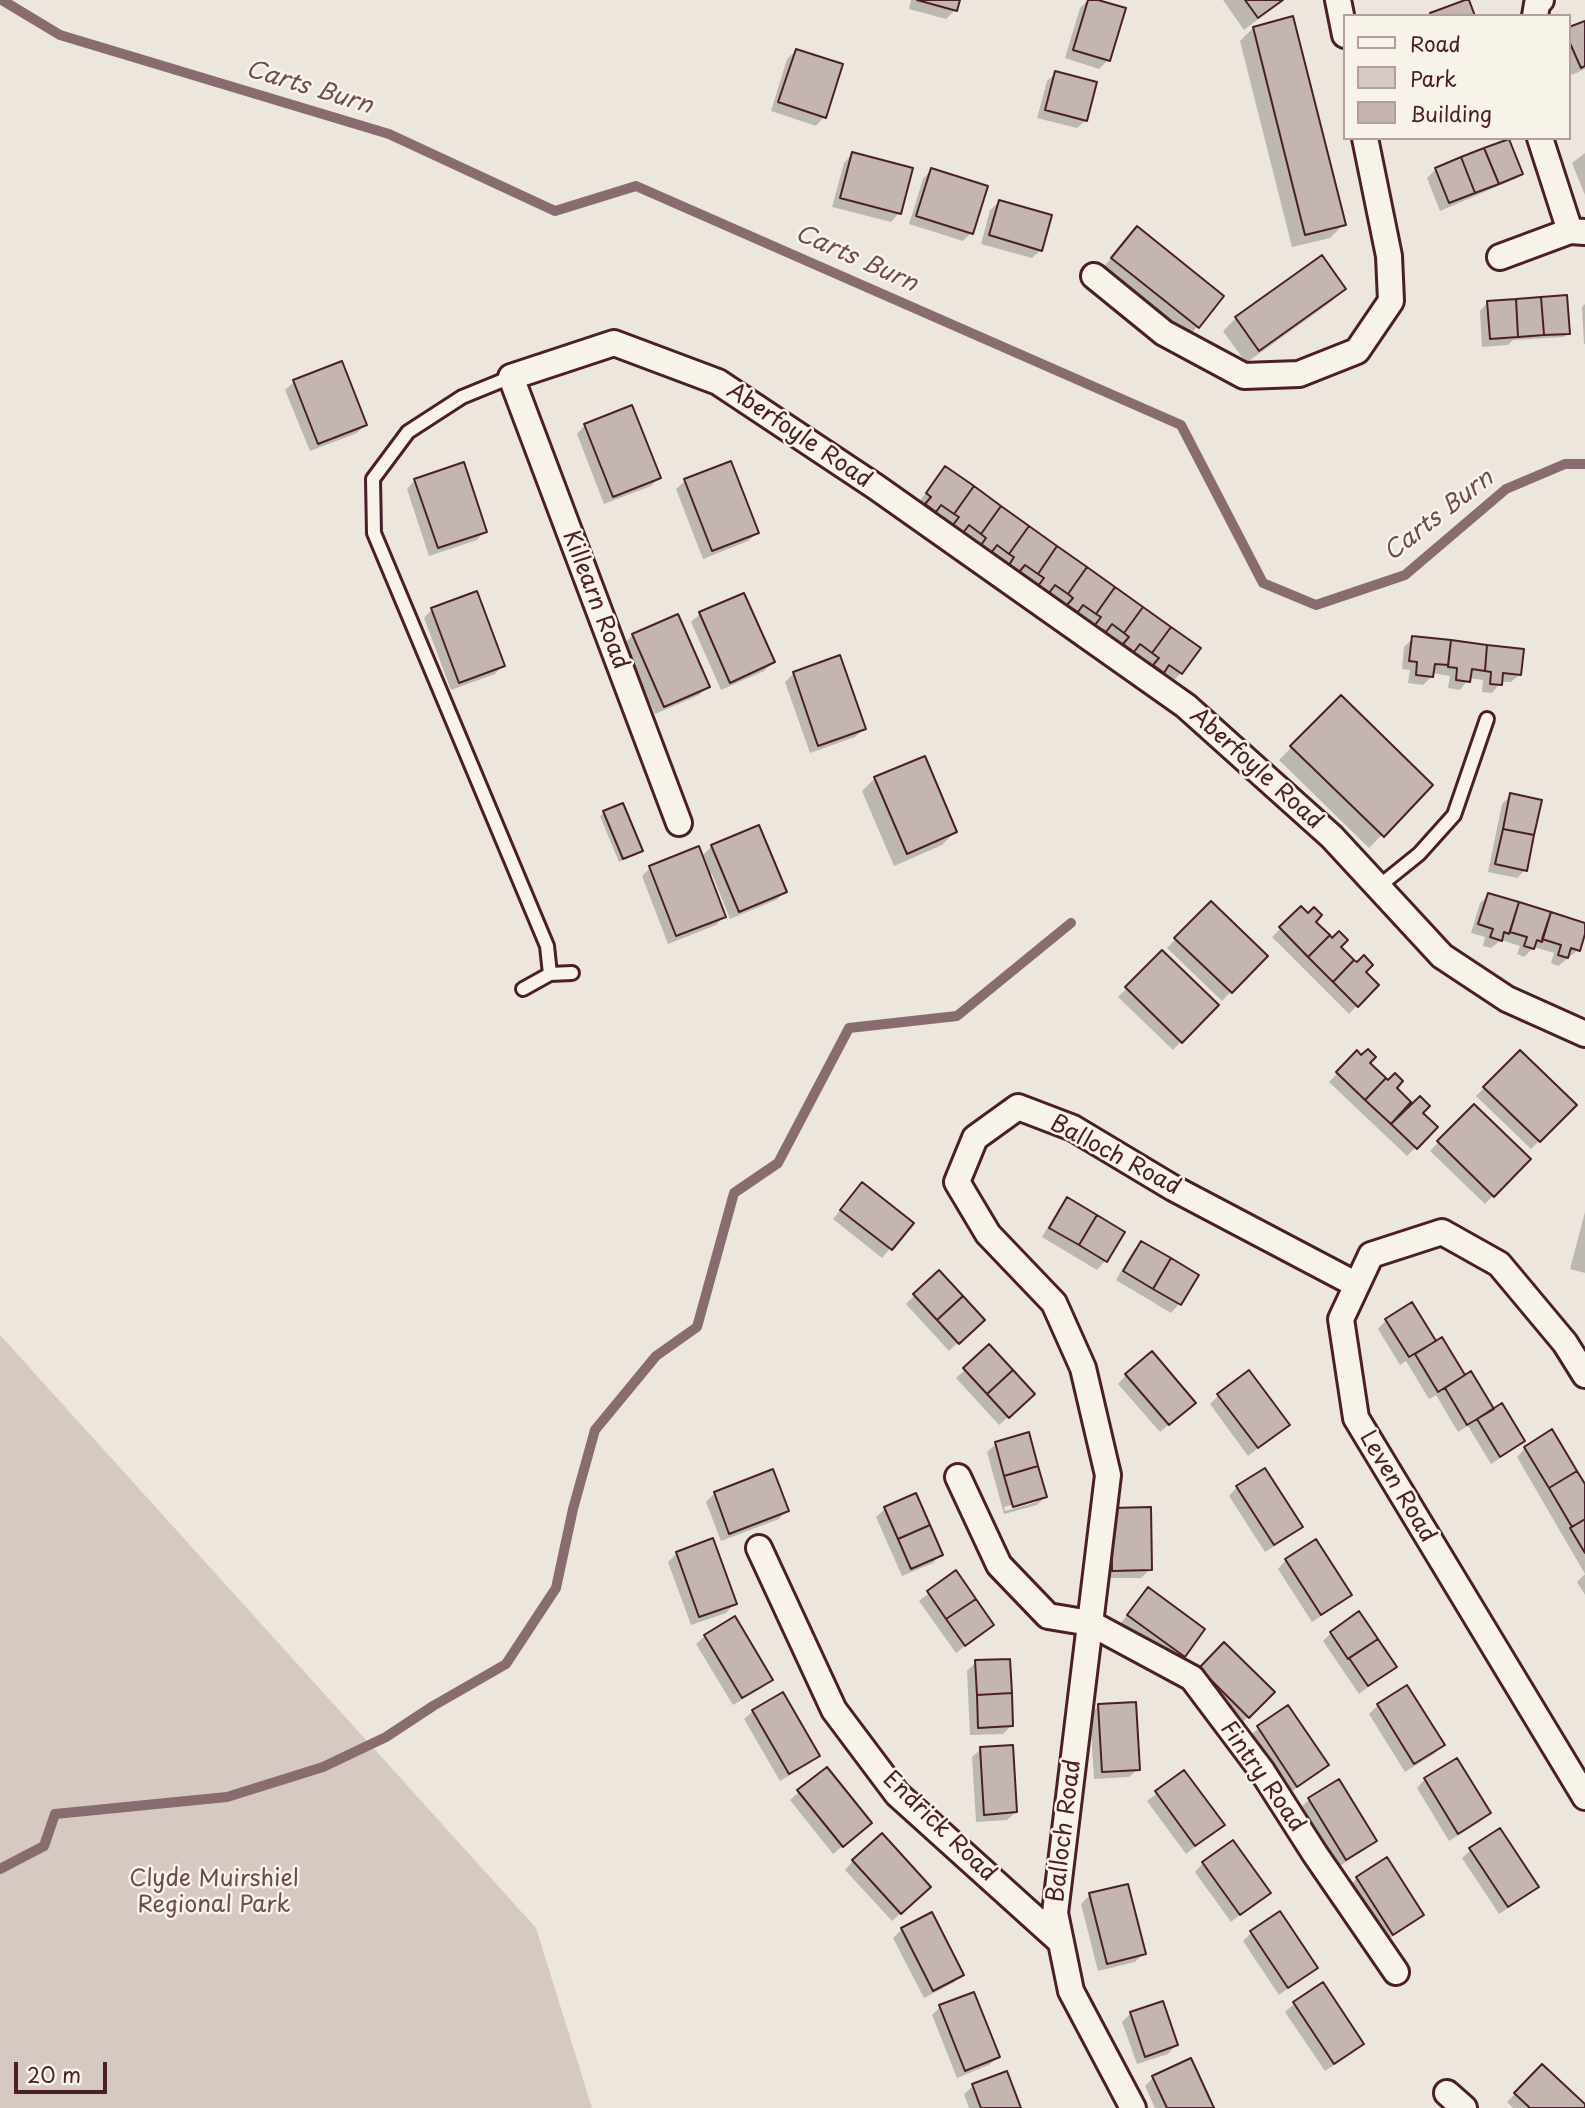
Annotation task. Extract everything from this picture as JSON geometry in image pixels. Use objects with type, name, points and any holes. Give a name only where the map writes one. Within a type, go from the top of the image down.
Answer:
[{"type":"street","points":[[1338,0],[1344,30]]},
{"type":"street","points":[[1094,276],[1164,333],[1244,376],[1299,374],[1357,351],[1391,301],[1389,256],[1365,140]]},
{"type":"street","points":[[1500,257],[1578,232],[1541,140]]},
{"type":"street","name":"Aberfoyle Road","points":[[511,377],[614,343],[718,382],[876,487],[1186,706],[1332,837],[1442,956],[1507,999],[1585,1034]]},
{"type":"street","name":"Killearn Road","points":[[511,377],[679,823]]},
{"type":"street","name":"Balloch Road","points":[[1133,2108],[1070,1991],[1055,1913],[1108,1475],[1083,1368],[1054,1303],[988,1234],[957,1182],[975,1138],[1018,1107],[1073,1128],[1173,1188],[1357,1286]]},
{"type":"street","name":"Leven Road","points":[[1585,1375],[1564,1343],[1499,1264],[1442,1232],[1371,1255],[1341,1319],[1356,1418],[1585,1797]]},
{"type":"street","points":[[957,1478],[999,1565],[1048,1616],[1090,1623]]},
{"type":"street","name":"Endrick Road","points":[[759,1548],[834,1710],[897,1794],[1061,1942]]},
{"type":"street","name":"Fintry Road","points":[[1090,1623],[1192,1678],[1262,1771],[1396,1972]]},
{"type":"lane","name":"Aberfoyle Road","points":[[511,377],[462,397],[408,432],[373,479],[374,533],[547,946],[550,974]]},
{"type":"lane","points":[[1378,887],[1419,854],[1454,815],[1487,719]]},
{"type":"lane","points":[[523,989],[550,974],[572,973]]},
{"type":"green space","name":"Clyde Muirshiel Regional Park","points":[[0,1335],[536,1928],[592,2108],[0,2108]]},
{"type":"building","points":[[917,0],[960,0],[957,11]]},
{"type":"building","points":[[1088,0],[1126,8],[1110,61],[1073,50]]},
{"type":"building","points":[[1245,0],[1283,0],[1258,18]]},
{"type":"building","points":[[1469,0],[1474,14],[1430,14]]},
{"type":"building","points":[[1293,16],[1346,225],[1305,235],[1253,27]]},
{"type":"building","points":[[1585,21],[1585,66],[1581,68],[1571,46],[1571,26]]},
{"type":"building","points":[[796,49],[843,64],[826,118],[778,102]]},
{"type":"building","points":[[1055,71],[1097,82],[1087,121],[1045,110]]},
{"type":"building","points":[[1509,140],[1523,174],[1499,184],[1484,148]]},
{"type":"building","points":[[1484,148],[1499,184],[1475,193],[1461,157]]},
{"type":"building","points":[[852,152],[913,168],[901,214],[840,198]]},
{"type":"building","points":[[1461,157],[1475,193],[1449,203],[1435,168]]},
{"type":"building","points":[[931,168],[988,186],[973,234],[916,216]]},
{"type":"building","points":[[999,200],[1052,215],[1042,251],[989,235]]},
{"type":"building","points":[[1137,226],[1224,296],[1199,328],[1111,258]]},
{"type":"building","points":[[1322,255],[1346,289],[1259,351],[1235,317]]},
{"type":"building","points":[[1567,295],[1570,334],[1544,335],[1541,297]]},
{"type":"building","points":[[1541,297],[1544,335],[1518,337],[1516,299]]},
{"type":"building","points":[[1516,299],[1518,337],[1490,339],[1487,301]]},
{"type":"building","points":[[342,361],[367,425],[318,444],[293,380]]},
{"type":"building","points":[[632,405],[661,478],[613,497],[584,424]]},
{"type":"building","points":[[731,461],[759,533],[712,551],[684,479]]},
{"type":"building","points":[[464,462],[487,532],[438,548],[414,479]]},
{"type":"building","points":[[945,466],[974,486],[954,514],[941,505],[936,512],[925,504],[931,497],[926,493]]},
{"type":"building","points":[[974,486],[1001,506],[981,534],[969,525],[963,533],[953,525],[959,517],[954,514]]},
{"type":"building","points":[[1001,506],[1029,526],[1009,554],[997,545],[991,553],[981,545],[986,538],[981,534]]},
{"type":"building","points":[[1029,526],[1057,546],[1038,574],[1025,565],[1019,572],[1009,565],[1014,557],[1009,554]]},
{"type":"building","points":[[1057,546],[1087,567],[1068,594],[1055,585],[1049,593],[1038,586],[1044,578],[1038,574]]},
{"type":"building","points":[[1087,567],[1115,587],[1096,614],[1083,605],[1078,612],[1067,605],[1073,598],[1068,594]]},
{"type":"building","points":[[1115,587],[1143,607],[1124,633],[1112,624],[1106,632],[1095,625],[1101,617],[1096,614]]},
{"type":"building","points":[[477,591],[505,666],[459,683],[431,608]]},
{"type":"building","points":[[744,593],[775,662],[730,683],[699,612]]},
{"type":"building","points":[[1143,607],[1171,627],[1152,653],[1140,644],[1134,652],[1123,644],[1129,637],[1124,633]]},
{"type":"building","points":[[678,614],[710,687],[664,707],[632,634]]},
{"type":"building","points":[[1171,627],[1201,648],[1182,674],[1169,665],[1164,673],[1153,665],[1159,658],[1152,653]]},
{"type":"building","points":[[1412,636],[1451,640],[1448,665],[1435,664],[1433,677],[1416,675],[1417,662],[1409,661]]},
{"type":"building","points":[[1451,640],[1487,645],[1485,671],[1472,669],[1470,682],[1456,680],[1457,668],[1448,667]]},
{"type":"building","points":[[1487,645],[1524,649],[1521,675],[1503,673],[1502,685],[1490,684],[1491,672],[1485,671]]},
{"type":"building","points":[[840,655],[866,729],[818,746],[793,672]]},
{"type":"building","points":[[1341,695],[1433,785],[1384,837],[1290,746]]},
{"type":"building","points":[[925,756],[957,832],[907,854],[874,777]]},
{"type":"building","points":[[1510,793],[1542,800],[1534,835],[1503,829]]},
{"type":"building","points":[[623,803],[643,851],[623,859],[603,811]]},
{"type":"building","points":[[759,825],[787,892],[739,912],[711,845]]},
{"type":"building","points":[[1503,829],[1534,835],[1527,871],[1495,864]]},
{"type":"building","points":[[699,846],[726,917],[676,936],[649,866]]},
{"type":"building","points":[[1488,893],[1519,902],[1509,934],[1504,932],[1502,941],[1490,937],[1493,929],[1478,924]]},
{"type":"building","points":[[1211,901],[1268,956],[1232,993],[1174,938]]},
{"type":"building","points":[[1519,902],[1551,912],[1542,942],[1537,940],[1534,949],[1524,946],[1527,937],[1510,932]]},
{"type":"building","points":[[1301,906],[1308,913],[1314,907],[1322,915],[1316,922],[1330,935],[1308,957],[1279,927]]},
{"type":"building","points":[[1551,912],[1585,923],[1580,951],[1571,948],[1568,958],[1558,955],[1561,945],[1542,939]]},
{"type":"building","points":[[1339,931],[1348,940],[1341,947],[1354,960],[1333,982],[1308,957],[1330,935],[1332,938]]},
{"type":"building","points":[[1162,950],[1219,1005],[1182,1043],[1125,987]]},
{"type":"building","points":[[1364,955],[1373,965],[1366,972],[1379,985],[1358,1007],[1333,982],[1354,960],[1357,962]]},
{"type":"building","points":[[1368,1049],[1376,1057],[1370,1063],[1386,1078],[1365,1100],[1336,1072],[1357,1050],[1361,1055]]},
{"type":"building","points":[[1520,1050],[1577,1105],[1540,1142],[1483,1087]]},
{"type":"building","points":[[1395,1073],[1403,1081],[1397,1088],[1411,1102],[1391,1124],[1365,1100],[1386,1078],[1388,1080]]},
{"type":"building","points":[[1420,1096],[1430,1106],[1423,1113],[1438,1127],[1417,1149],[1391,1124]]},
{"type":"building","points":[[1474,1104],[1531,1159],[1494,1197],[1437,1141]]},
{"type":"building","points":[[862,1182],[914,1223],[892,1250],[840,1210]]},
{"type":"building","points":[[1067,1197],[1097,1215],[1079,1245],[1049,1228]]},
{"type":"building","points":[[1097,1215],[1125,1232],[1107,1262],[1079,1245]]},
{"type":"building","points":[[1141,1241],[1171,1258],[1153,1289],[1123,1271]]},
{"type":"building","points":[[1171,1258],[1199,1275],[1181,1305],[1153,1289]]},
{"type":"building","points":[[939,1270],[963,1296],[937,1320],[913,1294]]},
{"type":"building","points":[[963,1296],[985,1320],[959,1344],[937,1320]]},
{"type":"building","points":[[1412,1302],[1436,1341],[1409,1357],[1385,1319]]},
{"type":"building","points":[[1442,1337],[1465,1375],[1438,1392],[1415,1354]]},
{"type":"building","points":[[989,1344],[1013,1370],[987,1394],[963,1368]]},
{"type":"building","points":[[1152,1351],[1196,1403],[1169,1425],[1125,1374]]},
{"type":"building","points":[[1013,1370],[1035,1394],[1009,1418],[987,1394]]},
{"type":"building","points":[[1249,1370],[1290,1425],[1258,1448],[1217,1394]]},
{"type":"building","points":[[1471,1371],[1494,1409],[1467,1425],[1445,1388]]},
{"type":"building","points":[[1502,1403],[1525,1441],[1500,1457],[1477,1419]]},
{"type":"building","points":[[1552,1429],[1577,1471],[1549,1488],[1524,1447]]},
{"type":"building","points":[[1029,1432],[1038,1466],[1004,1476],[995,1442]]},
{"type":"building","points":[[1038,1466],[1047,1497],[1013,1507],[1004,1476]]},
{"type":"building","points":[[1265,1468],[1303,1527],[1274,1545],[1236,1486]]},
{"type":"building","points":[[773,1469],[789,1511],[729,1534],[714,1492]]},
{"type":"building","points":[[1577,1471],[1585,1484],[1585,1519],[1572,1527],[1549,1488]]},
{"type":"building","points":[[916,1493],[930,1525],[898,1539],[884,1507]]},
{"type":"building","points":[[1151,1507],[1152,1570],[1112,1571],[1111,1508]]},
{"type":"building","points":[[1585,1519],[1585,1553],[1570,1528]]},
{"type":"building","points":[[930,1525],[943,1555],[911,1569],[898,1539]]},
{"type":"building","points":[[713,1538],[737,1604],[699,1617],[676,1552]]},
{"type":"building","points":[[1316,1539],[1352,1595],[1321,1615],[1285,1559]]},
{"type":"building","points":[[956,1570],[976,1599],[946,1619],[927,1591]]},
{"type":"building","points":[[1148,1587],[1205,1629],[1185,1657],[1127,1615]]},
{"type":"building","points":[[976,1599],[994,1625],[965,1646],[946,1619]]},
{"type":"building","points":[[1359,1611],[1378,1639],[1348,1659],[1330,1632]]},
{"type":"building","points":[[735,1616],[773,1680],[742,1698],[704,1635]]},
{"type":"building","points":[[1378,1639],[1397,1667],[1368,1686],[1349,1658]]},
{"type":"building","points":[[1224,1642],[1275,1692],[1249,1718],[1199,1668]]},
{"type":"building","points":[[1010,1659],[1012,1693],[977,1695],[975,1660]]},
{"type":"building","points":[[1407,1685],[1445,1745],[1414,1764],[1377,1704]]},
{"type":"building","points":[[783,1692],[820,1756],[789,1774],[752,1710]]},
{"type":"building","points":[[1012,1693],[1013,1726],[978,1728],[977,1695]]},
{"type":"building","points":[[1136,1702],[1140,1770],[1102,1772],[1098,1704]]},
{"type":"building","points":[[1288,1705],[1329,1765],[1297,1787],[1257,1726]]},
{"type":"building","points":[[1013,1745],[1017,1812],[984,1815],[980,1747]]},
{"type":"building","points":[[1457,1758],[1491,1813],[1458,1834],[1424,1778]]},
{"type":"building","points":[[827,1767],[872,1823],[843,1847],[797,1790]]},
{"type":"building","points":[[1184,1770],[1225,1825],[1195,1846],[1155,1791]]},
{"type":"building","points":[[1339,1779],[1377,1841],[1346,1860],[1308,1798]]},
{"type":"building","points":[[1500,1828],[1539,1887],[1508,1907],[1469,1848]]},
{"type":"building","points":[[882,1833],[931,1887],[901,1914],[852,1860]]},
{"type":"building","points":[[1233,1840],[1271,1893],[1240,1915],[1202,1862]]},
{"type":"building","points":[[1387,1857],[1424,1915],[1393,1935],[1356,1877]]},
{"type":"building","points":[[1128,1884],[1146,1954],[1107,1964],[1089,1893]]},
{"type":"building","points":[[1280,1911],[1318,1968],[1288,1988],[1250,1931]]},
{"type":"building","points":[[932,1912],[964,1975],[933,1991],[901,1928]]},
{"type":"building","points":[[1323,1982],[1364,2044],[1334,2064],[1293,2002]]},
{"type":"building","points":[[974,1992],[1000,2057],[965,2071],[939,2005]]},
{"type":"building","points":[[1163,2001],[1178,2045],[1145,2057],[1130,2012]]},
{"type":"building","points":[[1191,2058],[1214,2108],[1167,2108],[1152,2076]]},
{"type":"building","points":[[1542,2064],[1585,2104],[1585,2108],[1530,2108],[1514,2093]]},
{"type":"building","points":[[1007,2071],[1021,2108],[981,2108],[972,2084]]},
{"type":"waterway","name":"Carts Burn","points":[[2,0],[60,35],[389,134],[555,211],[636,186],[1181,425],[1263,583],[1316,605],[1405,575],[1506,489],[1565,464],[1585,464]]},
{"type":"waterway","points":[[0,1869],[44,1846],[55,1814],[227,1797],[323,1767],[386,1737],[506,1664],[556,1588],[573,1509],[595,1430],[656,1356],[697,1327],[734,1193],[778,1163],[849,1028],[957,1016],[1071,923]]}]
